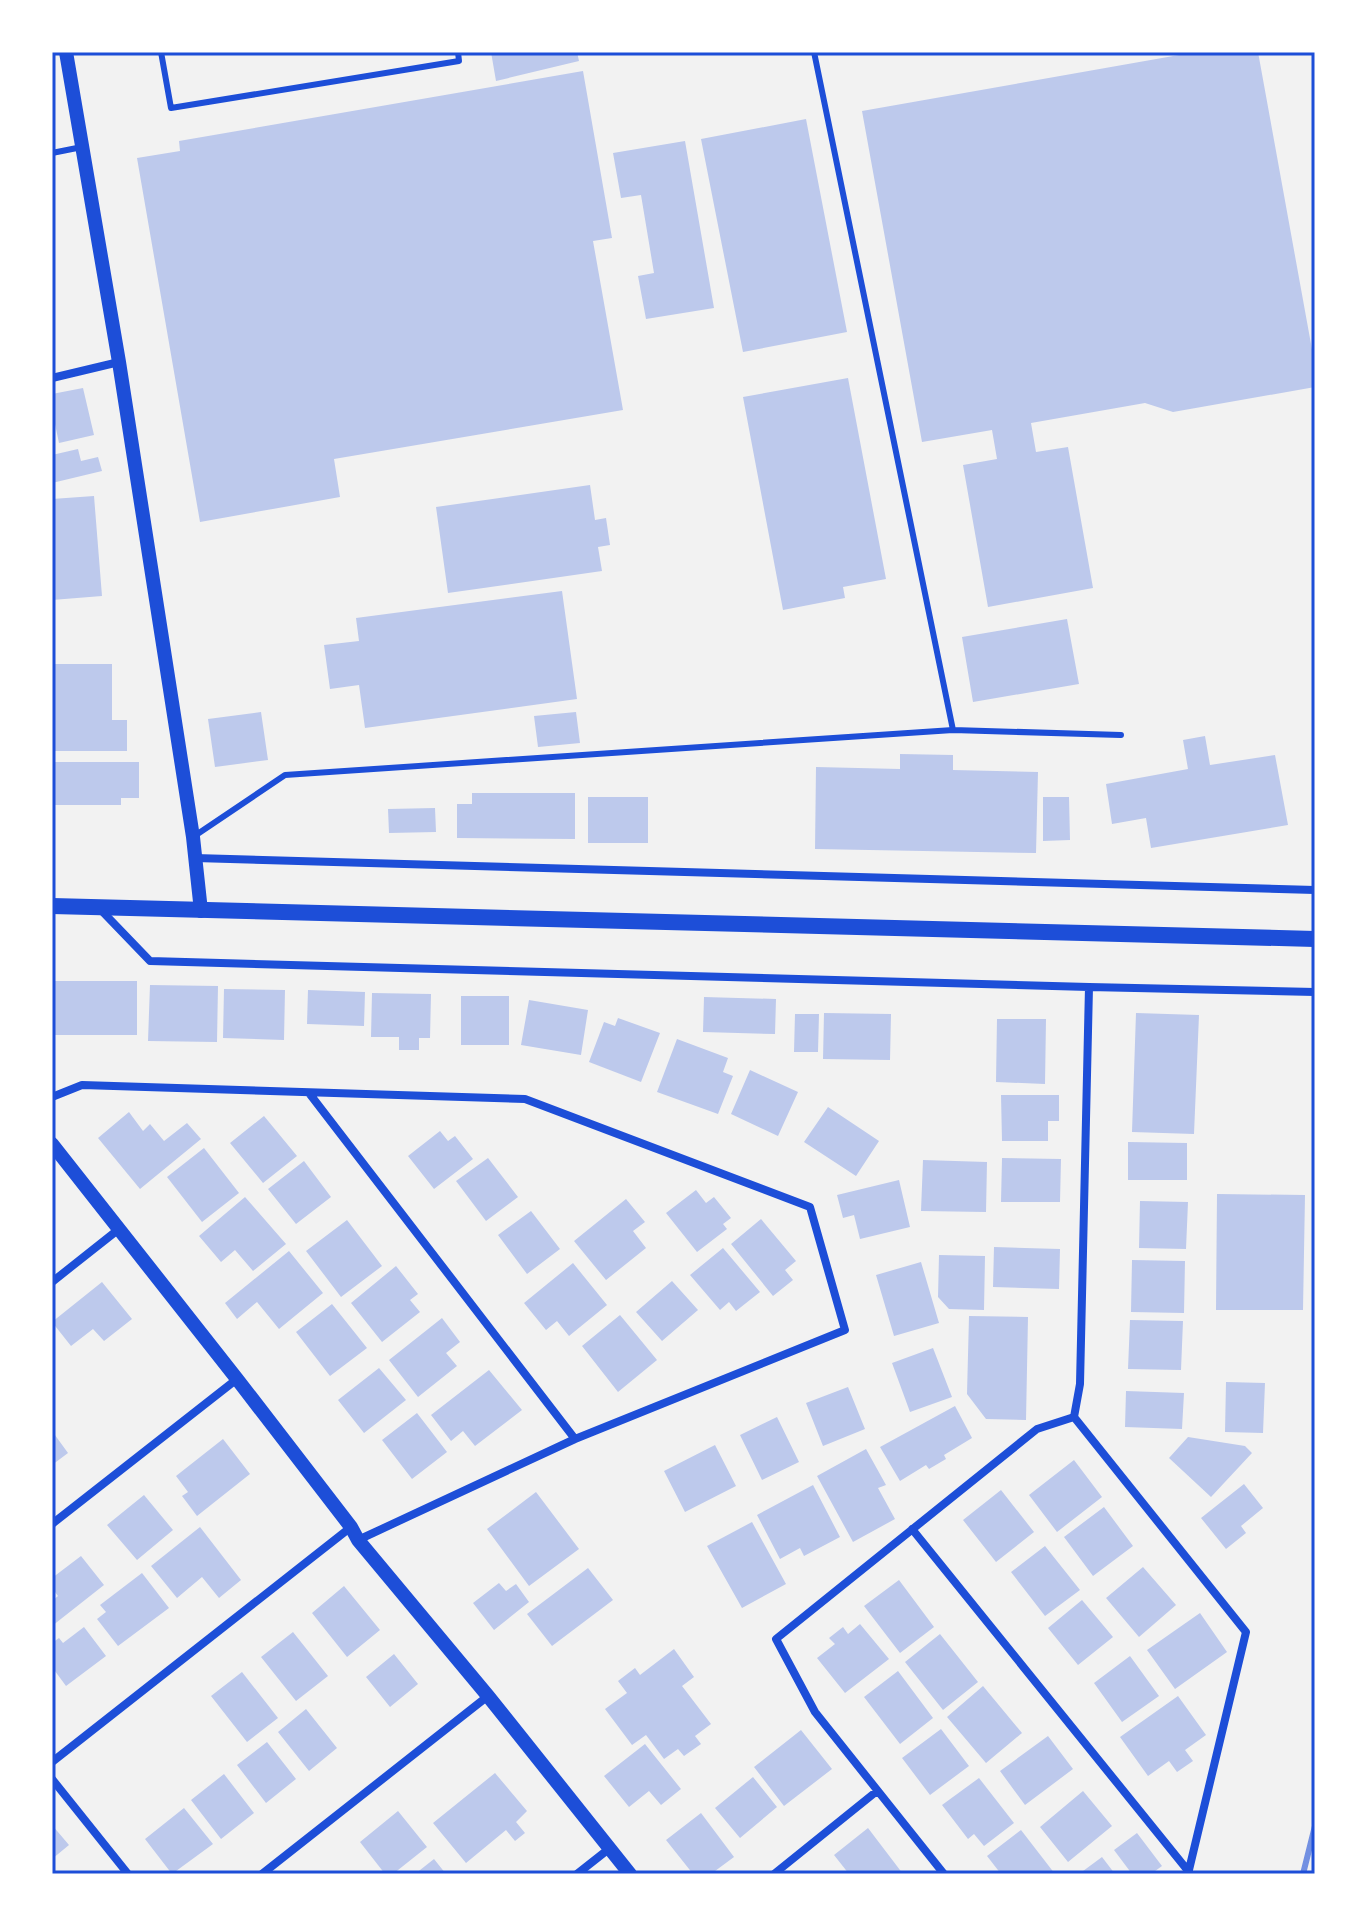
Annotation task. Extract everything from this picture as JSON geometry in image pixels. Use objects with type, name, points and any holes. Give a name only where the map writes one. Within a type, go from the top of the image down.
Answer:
[{"type":"main road","points":[[52,906],[1315,939]]},
{"type":"street","points":[[66,52],[119,362],[193,837],[201,911]]},
{"type":"street","points":[[52,378],[119,362]]},
{"type":"street","points":[[195,858],[1315,890]]},
{"type":"street","points":[[99,908],[150,961],[1315,992]]},
{"type":"street","points":[[1089,987],[1080,1384],[1074,1417],[1246,1632],[1188,1873]]},
{"type":"street","points":[[52,1097],[82,1085],[525,1099],[810,1207],[845,1330],[575,1439],[354,1533],[52,1762]]},
{"type":"street","points":[[309,1093],[575,1439]]},
{"type":"street","points":[[52,1144],[354,1533],[630,1874]]},
{"type":"street","points":[[52,1282],[119,1229]]},
{"type":"street","points":[[52,1524],[237,1379]]},
{"type":"street","points":[[944,1874],[815,1712],[776,1639],[1037,1429],[1074,1417]]},
{"type":"street","points":[[912,1529],[1188,1873]]},
{"type":"street","points":[[262,1874],[488,1696]]},
{"type":"street","points":[[52,1779],[128,1874]]},
{"type":"street","points":[[774,1874],[877,1791]]},
{"type":"street","points":[[577,1874],[610,1848]]},
{"type":"lane","points":[[161,52],[171,108],[459,61],[458,52]]},
{"type":"lane","points":[[814,52],[953,730]]},
{"type":"lane","points":[[52,153],[82,147]]},
{"type":"lane","points":[[193,837],[285,775],[953,730],[1121,735]]},
{"type":"building","points":[[491,52],[577,52],[579,61],[496,81]]},
{"type":"building","points":[[1196,52],[1258,52],[1315,366],[1315,387],[1173,412],[1145,403],[1031,423],[1036,452],[1068,447],[1093,588],[988,607],[963,465],[997,459],[992,430],[922,442],[862,111]]},
{"type":"building","points":[[583,71],[612,238],[593,241],[623,410],[334,459],[340,497],[200,522],[137,158],[180,151],[179,141]]},
{"type":"building","points":[[806,119],[847,332],[743,352],[701,139]]},
{"type":"building","points":[[685,141],[714,308],[646,319],[638,276],[654,273],[641,195],[621,198],[613,153]]},
{"type":"building","points":[[848,378],[886,579],[843,587],[845,598],[783,610],[743,397]]},
{"type":"building","points":[[83,388],[94,435],[59,443],[52,394]]},
{"type":"building","points":[[78,449],[81,461],[98,457],[102,471],[52,483],[52,455]]},
{"type":"building","points":[[590,485],[595,520],[606,518],[610,545],[598,547],[602,571],[448,593],[436,507]]},
{"type":"building","points":[[94,496],[102,596],[52,600],[52,499]]},
{"type":"building","points":[[562,591],[577,699],[365,728],[359,685],[330,689],[324,645],[359,641],[356,618]]},
{"type":"building","points":[[1067,619],[1079,684],[973,702],[962,637]]},
{"type":"building","points":[[53,664],[112,664],[112,720],[127,720],[127,751],[53,751]]},
{"type":"building","points":[[261,712],[268,760],[215,767],[208,719]]},
{"type":"building","points":[[576,712],[580,743],[538,747],[534,716]]},
{"type":"building","points":[[1205,736],[1210,765],[1275,755],[1288,825],[1151,848],[1146,818],[1112,824],[1106,784],[1188,769],[1183,740]]},
{"type":"building","points":[[900,754],[953,755],[953,770],[1038,772],[1036,853],[815,849],[816,767],[900,769]]},
{"type":"building","points":[[52,762],[139,762],[139,798],[121,798],[121,805],[52,805]]},
{"type":"building","points":[[472,793],[575,793],[575,839],[457,838],[457,804],[472,804]]},
{"type":"building","points":[[588,797],[648,797],[648,843],[588,843]]},
{"type":"building","points":[[1043,797],[1069,797],[1070,840],[1043,841]]},
{"type":"building","points":[[435,808],[436,832],[389,833],[388,809]]},
{"type":"building","points":[[52,981],[137,981],[137,1035],[52,1035]]},
{"type":"building","points":[[150,985],[218,986],[217,1042],[148,1041]]},
{"type":"building","points":[[224,989],[285,990],[284,1040],[223,1038]]},
{"type":"building","points":[[308,990],[365,992],[364,1026],[307,1024]]},
{"type":"building","points":[[372,993],[431,994],[430,1038],[419,1038],[419,1050],[399,1050],[399,1037],[371,1037]]},
{"type":"building","points":[[461,996],[509,996],[509,1045],[461,1045]]},
{"type":"building","points":[[704,997],[776,999],[775,1034],[703,1032]]},
{"type":"building","points":[[529,1000],[588,1010],[581,1055],[521,1045]]},
{"type":"building","points":[[824,1013],[891,1014],[890,1060],[823,1059]]},
{"type":"building","points":[[1136,1013],[1199,1015],[1194,1134],[1132,1132]]},
{"type":"building","points":[[795,1014],[819,1014],[818,1052],[794,1052]]},
{"type":"building","points":[[618,1018],[660,1033],[641,1082],[589,1062],[604,1022],[615,1026]]},
{"type":"building","points":[[997,1019],[1046,1019],[1045,1084],[996,1082]]},
{"type":"building","points":[[677,1039],[728,1058],[723,1072],[733,1076],[718,1114],[657,1092]]},
{"type":"building","points":[[750,1070],[798,1092],[778,1136],[731,1114]]},
{"type":"building","points":[[1001,1095],[1059,1095],[1059,1121],[1048,1121],[1048,1141],[1002,1141]]},
{"type":"building","points":[[828,1107],[879,1141],[856,1176],[804,1142]]},
{"type":"building","points":[[129,1112],[143,1131],[150,1124],[164,1141],[187,1123],[201,1139],[140,1189],[98,1138]]},
{"type":"building","points":[[264,1116],[297,1156],[263,1183],[230,1143]]},
{"type":"building","points":[[440,1131],[448,1141],[455,1136],[473,1159],[434,1189],[408,1156]]},
{"type":"building","points":[[1128,1142],[1187,1143],[1187,1180],[1128,1180]]},
{"type":"building","points":[[204,1148],[239,1193],[202,1222],[167,1177]]},
{"type":"building","points":[[488,1158],[518,1197],[486,1221],[456,1181]]},
{"type":"building","points":[[1002,1158],[1061,1159],[1060,1202],[1001,1202]]},
{"type":"building","points":[[923,1160],[987,1162],[986,1212],[921,1211]]},
{"type":"building","points":[[304,1161],[331,1197],[296,1224],[268,1189]]},
{"type":"building","points":[[899,1180],[910,1227],[860,1239],[854,1215],[843,1218],[837,1195]]},
{"type":"building","points":[[696,1190],[706,1203],[714,1197],[731,1218],[723,1224],[727,1229],[697,1252],[666,1213]]},
{"type":"building","points":[[1217,1194],[1305,1195],[1303,1310],[1216,1310]]},
{"type":"building","points":[[245,1197],[286,1244],[253,1271],[235,1250],[221,1262],[199,1236]]},
{"type":"building","points":[[626,1199],[645,1222],[633,1231],[646,1248],[606,1280],[574,1241]]},
{"type":"building","points":[[1140,1201],[1188,1202],[1186,1249],[1139,1248]]},
{"type":"building","points":[[531,1211],[560,1249],[527,1274],[498,1235]]},
{"type":"building","points":[[761,1219],[796,1261],[785,1270],[793,1280],[773,1296],[731,1244]]},
{"type":"building","points":[[347,1220],[382,1266],[341,1297],[306,1251]]},
{"type":"building","points":[[994,1247],[1060,1249],[1059,1289],[993,1287]]},
{"type":"building","points":[[723,1248],[760,1292],[736,1311],[729,1302],[720,1310],[690,1275]]},
{"type":"building","points":[[289,1251],[323,1293],[279,1329],[257,1302],[237,1319],[225,1303]]},
{"type":"building","points":[[939,1255],[985,1256],[984,1310],[949,1309],[938,1297]]},
{"type":"building","points":[[1132,1260],[1185,1261],[1184,1313],[1131,1312]]},
{"type":"building","points":[[921,1262],[939,1323],[894,1336],[876,1275]]},
{"type":"building","points":[[573,1263],[607,1305],[569,1336],[557,1321],[546,1330],[524,1303]]},
{"type":"building","points":[[396,1266],[418,1294],[410,1300],[420,1312],[382,1342],[351,1303]]},
{"type":"building","points":[[672,1281],[698,1310],[662,1341],[636,1312]]},
{"type":"building","points":[[102,1282],[132,1319],[104,1341],[93,1329],[71,1346],[52,1322]]},
{"type":"building","points":[[332,1304],[367,1348],[330,1376],[296,1332]]},
{"type":"building","points":[[620,1315],[657,1360],[618,1392],[582,1346]]},
{"type":"building","points":[[969,1316],[1028,1317],[1026,1420],[986,1419],[967,1394]]},
{"type":"building","points":[[442,1318],[460,1342],[446,1353],[457,1366],[418,1397],[389,1360]]},
{"type":"building","points":[[1130,1320],[1183,1321],[1181,1370],[1128,1369]]},
{"type":"building","points":[[933,1348],[952,1397],[910,1412],[892,1363]]},
{"type":"building","points":[[379,1368],[406,1400],[364,1433],[338,1400]]},
{"type":"building","points":[[489,1370],[522,1410],[475,1446],[463,1431],[451,1441],[431,1415]]},
{"type":"building","points":[[1226,1382],[1265,1383],[1263,1433],[1225,1432]]},
{"type":"building","points":[[848,1387],[865,1429],[823,1446],[806,1403]]},
{"type":"building","points":[[1126,1391],[1184,1393],[1182,1429],[1125,1427]]},
{"type":"building","points":[[955,1406],[972,1438],[944,1455],[946,1459],[929,1469],[926,1465],[900,1481],[880,1447]]},
{"type":"building","points":[[417,1413],[447,1452],[412,1479],[382,1440]]},
{"type":"building","points":[[777,1417],[799,1462],[762,1480],[740,1435]]},
{"type":"building","points":[[52,1431],[68,1453],[52,1465]]},
{"type":"building","points":[[1188,1437],[1245,1446],[1252,1453],[1211,1497],[1169,1458]]},
{"type":"building","points":[[223,1439],[250,1474],[197,1516],[182,1496],[188,1492],[176,1476]]},
{"type":"building","points":[[715,1445],[736,1486],[685,1512],[664,1471]]},
{"type":"building","points":[[866,1449],[886,1485],[878,1488],[895,1519],[853,1542],[817,1476]]},
{"type":"building","points":[[1074,1460],[1102,1497],[1057,1532],[1029,1495]]},
{"type":"building","points":[[1244,1484],[1263,1508],[1241,1526],[1246,1533],[1226,1549],[1201,1518]]},
{"type":"building","points":[[813,1485],[840,1537],[804,1556],[800,1548],[780,1559],[757,1515]]},
{"type":"building","points":[[1001,1490],[1034,1532],[996,1562],[963,1520]]},
{"type":"building","points":[[536,1492],[579,1549],[529,1586],[487,1529]]},
{"type":"building","points":[[144,1495],[173,1530],[137,1560],[107,1525]]},
{"type":"building","points":[[1104,1507],[1133,1546],[1093,1576],[1064,1537]]},
{"type":"building","points":[[752,1522],[786,1584],[742,1608],[707,1546]]},
{"type":"building","points":[[200,1527],[241,1580],[219,1598],[202,1577],[177,1598],[151,1566]]},
{"type":"building","points":[[1045,1546],[1080,1590],[1045,1616],[1011,1572]]},
{"type":"building","points":[[81,1556],[104,1585],[52,1626],[52,1601],[58,1596],[52,1588],[52,1578]]},
{"type":"building","points":[[1143,1567],[1176,1605],[1139,1637],[1106,1598]]},
{"type":"building","points":[[588,1568],[613,1600],[552,1646],[527,1614]]},
{"type":"building","points":[[142,1573],[169,1608],[118,1646],[97,1619],[106,1612],[100,1605]]},
{"type":"building","points":[[899,1580],[934,1627],[900,1653],[864,1606]]},
{"type":"building","points":[[499,1583],[506,1591],[516,1584],[529,1602],[494,1630],[473,1603]]},
{"type":"building","points":[[344,1586],[380,1630],[347,1657],[312,1613]]},
{"type":"building","points":[[1082,1600],[1113,1637],[1078,1665],[1048,1628]]},
{"type":"building","points":[[1200,1613],[1227,1652],[1175,1689],[1147,1650]]},
{"type":"building","points":[[860,1624],[889,1659],[845,1693],[817,1658],[835,1644],[829,1638],[843,1627],[848,1634]]},
{"type":"building","points":[[84,1627],[106,1656],[66,1686],[52,1667],[52,1643],[59,1638],[63,1643]]},
{"type":"building","points":[[293,1632],[328,1676],[296,1701],[261,1657]]},
{"type":"building","points":[[940,1634],[978,1682],[943,1710],[905,1662]]},
{"type":"building","points":[[674,1649],[694,1677],[682,1686],[711,1724],[695,1736],[701,1744],[684,1756],[678,1749],[664,1759],[646,1735],[632,1745],[605,1709],[627,1693],[618,1681],[635,1668],[640,1675]]},
{"type":"building","points":[[394,1654],[418,1684],[390,1707],[366,1677]]},
{"type":"building","points":[[1130,1656],[1159,1696],[1122,1722],[1094,1683]]},
{"type":"building","points":[[898,1671],[933,1718],[900,1744],[864,1697]]},
{"type":"building","points":[[242,1672],[278,1718],[247,1742],[211,1696]]},
{"type":"building","points":[[983,1686],[1022,1733],[986,1763],[947,1717]]},
{"type":"building","points":[[1178,1696],[1206,1735],[1185,1750],[1193,1761],[1177,1772],[1169,1761],[1148,1776],[1120,1737]]},
{"type":"building","points":[[306,1709],[337,1748],[309,1771],[278,1732]]},
{"type":"building","points":[[941,1729],[969,1766],[930,1795],[902,1758]]},
{"type":"building","points":[[801,1730],[832,1769],[784,1806],[754,1767]]},
{"type":"building","points":[[1048,1736],[1073,1769],[1025,1805],[1000,1771]]},
{"type":"building","points":[[267,1742],[296,1779],[266,1803],[237,1765]]},
{"type":"building","points":[[645,1744],[681,1789],[661,1805],[649,1791],[629,1807],[604,1776]]},
{"type":"building","points":[[495,1773],[527,1811],[516,1822],[525,1833],[515,1841],[506,1830],[466,1863],[433,1823]]},
{"type":"building","points":[[224,1774],[254,1813],[221,1839],[191,1800]]},
{"type":"building","points":[[753,1777],[777,1807],[740,1838],[715,1808]]},
{"type":"building","points":[[979,1778],[1014,1823],[984,1846],[974,1834],[968,1839],[942,1805]]},
{"type":"building","points":[[1083,1791],[1112,1826],[1068,1862],[1040,1827]]},
{"type":"building","points":[[184,1808],[213,1844],[172,1874],[145,1839]]},
{"type":"building","points":[[398,1811],[427,1847],[393,1874],[385,1874],[360,1842]]},
{"type":"building","points":[[701,1813],[734,1857],[711,1874],[693,1874],[666,1840]]},
{"type":"building","points":[[52,1825],[69,1845],[52,1859]]},
{"type":"building","points":[[868,1828],[903,1874],[849,1874],[834,1855]]},
{"type":"building","points":[[1021,1830],[1055,1874],[1001,1874],[987,1856]]},
{"type":"building","points":[[1137,1833],[1162,1866],[1151,1874],[1132,1874],[1114,1850]]},
{"type":"building","points":[[1102,1857],[1115,1874],[1079,1874]]},
{"type":"building","points":[[434,1859],[446,1874],[415,1874]]},
{"type":"railway","points":[[1303,1874],[1315,1826]]}]
